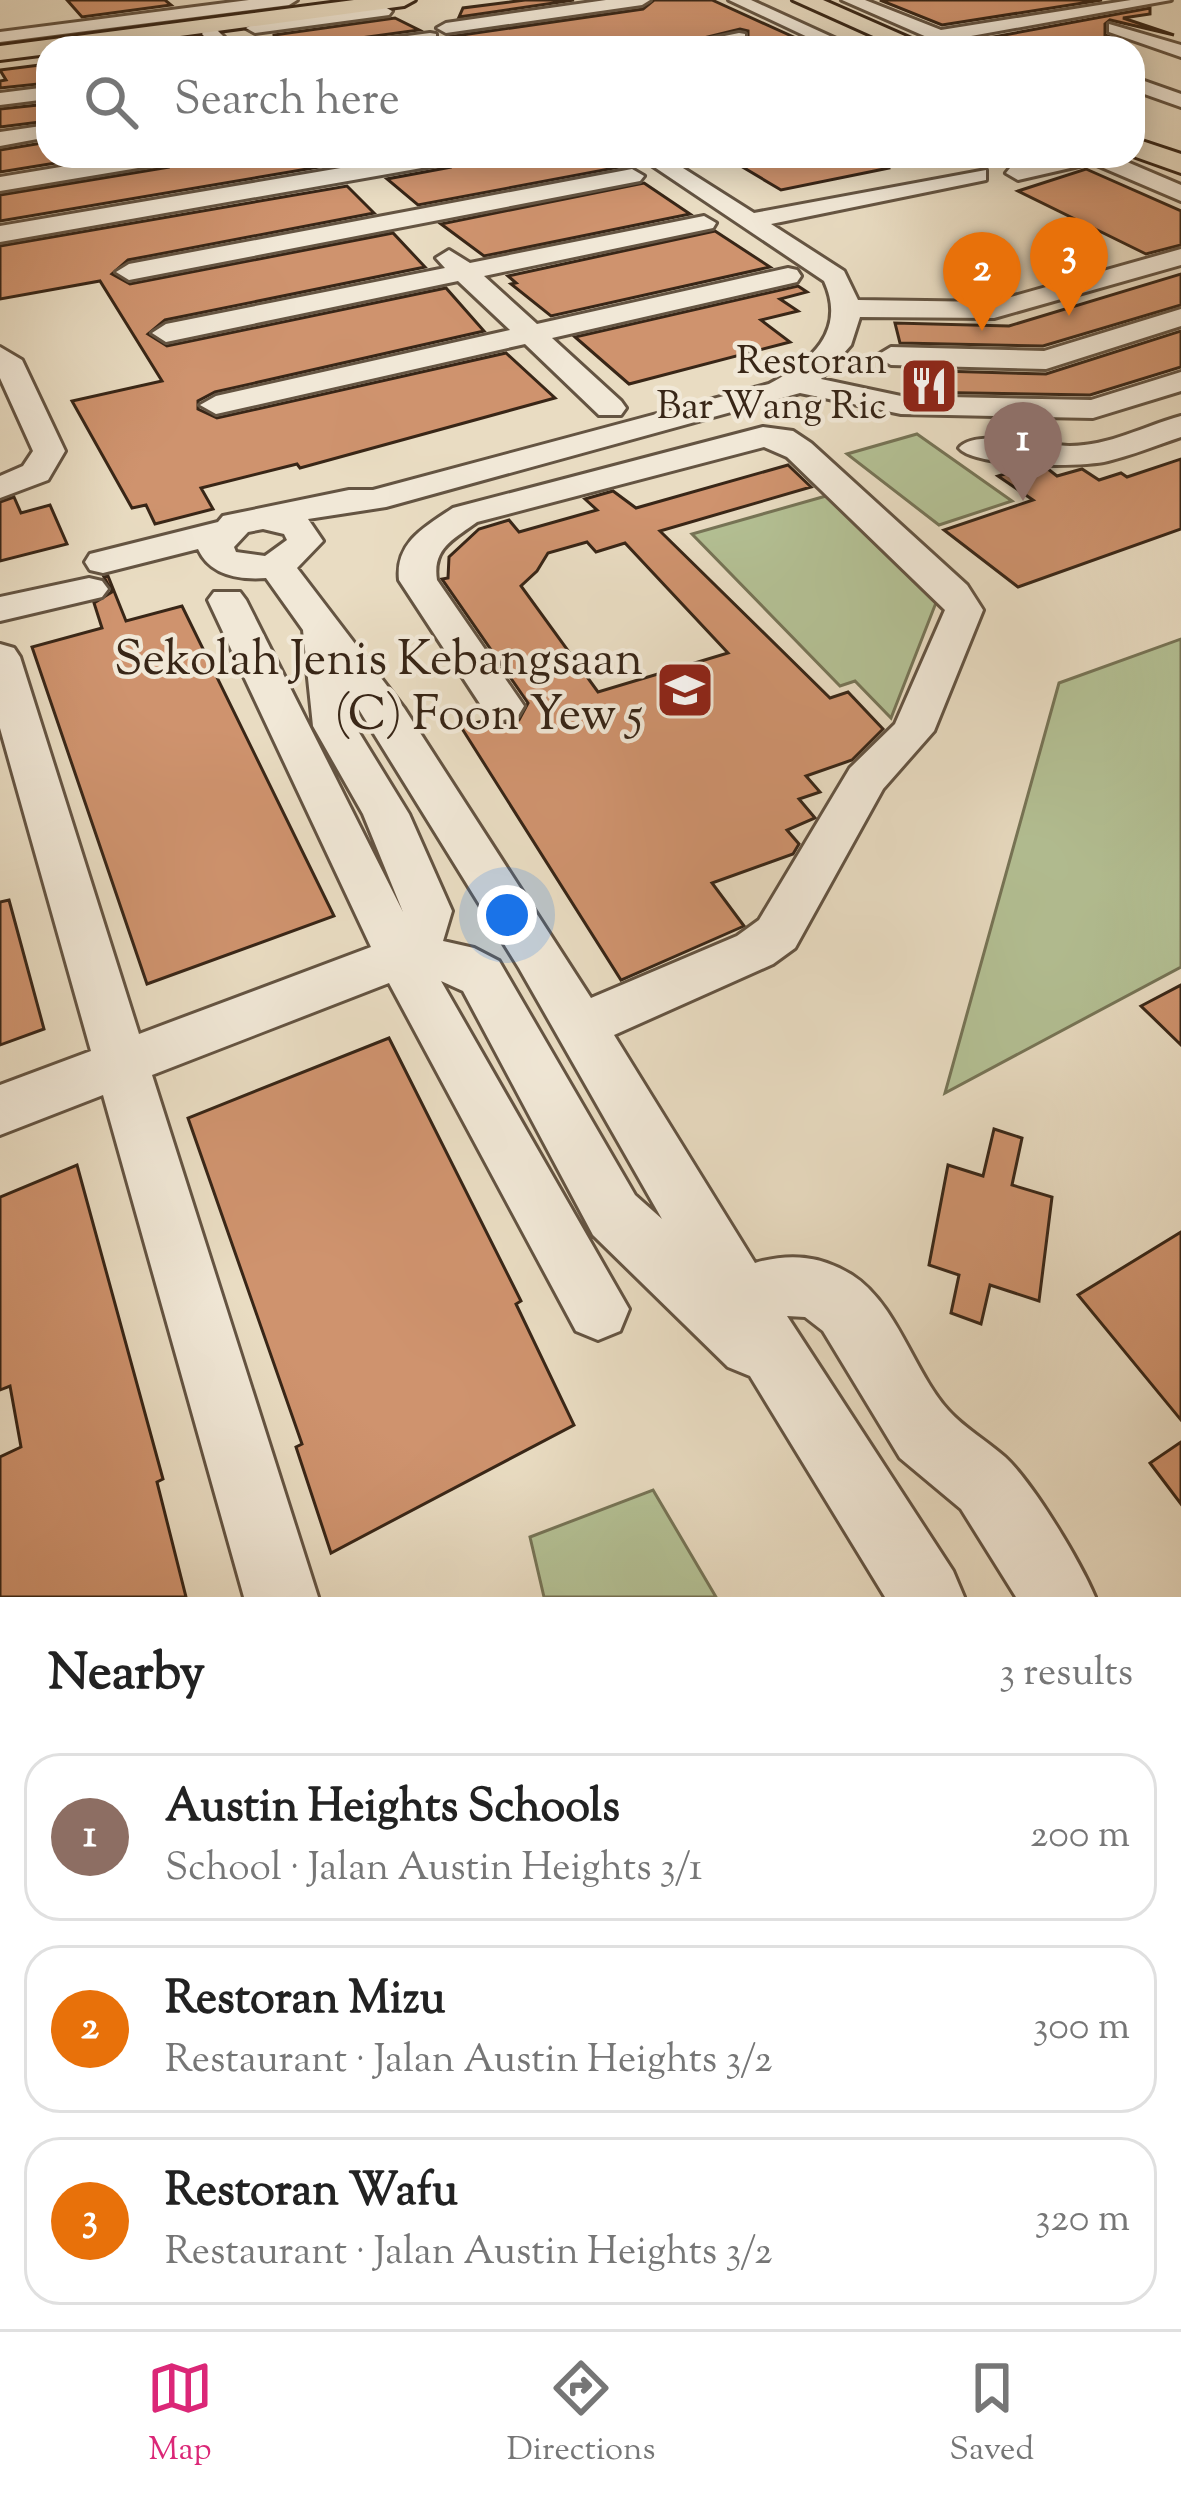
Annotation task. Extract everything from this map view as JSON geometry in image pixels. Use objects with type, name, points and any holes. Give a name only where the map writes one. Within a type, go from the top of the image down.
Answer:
[{"type":"main road","points":[[783,0],[838,36]]},
{"type":"main road","points":[[804,0],[912,36]]},
{"type":"main road","points":[[87,33],[411,12]]},
{"type":"main road","points":[[0,54],[36,45]]},
{"type":"main road","points":[[1152,125],[1181,153]]},
{"type":"main road","points":[[1152,125],[1181,164]]},
{"type":"street","points":[[119,0],[137,19]]},
{"type":"street","points":[[87,33],[194,6],[290,0]]},
{"type":"street","points":[[252,36],[411,12],[476,23],[642,0]]},
{"type":"street","points":[[850,0],[872,9],[908,12],[1034,1],[1136,36]]},
{"type":"street","points":[[961,36],[1163,0]]},
{"type":"street","points":[[713,14],[746,4],[835,36]]},
{"type":"street","points":[[458,6],[457,12],[476,23]]},
{"type":"street","points":[[378,36],[411,12]]},
{"type":"street","points":[[411,12],[456,36]]},
{"type":"street","points":[[908,12],[926,36]]},
{"type":"street","points":[[1066,36],[1181,16]]},
{"type":"street","points":[[0,37],[136,36]]},
{"type":"street","points":[[1145,39],[1181,51]]},
{"type":"street","points":[[0,54],[36,56]]},
{"type":"street","points":[[1145,88],[1181,101]]},
{"type":"street","points":[[0,99],[36,94]]},
{"type":"street","points":[[0,139],[36,133]]},
{"type":"street","points":[[0,184],[96,168]]},
{"type":"street","points":[[0,235],[329,168]]},
{"type":"street","points":[[353,168],[610,408]]},
{"type":"street","points":[[129,272],[406,219],[631,168]]},
{"type":"street","points":[[259,508],[374,500],[780,391],[840,343],[848,308],[835,277],[754,208],[645,168]]},
{"type":"street","points":[[1018,173],[1040,168]]},
{"type":"street","points":[[1121,168],[1181,194]]},
{"type":"street","points":[[754,208],[898,178],[978,175]]},
{"type":"street","points":[[166,333],[704,224]]},
{"type":"street","points":[[848,308],[994,310],[1181,257]]},
{"type":"street","points":[[216,405],[788,276]]},
{"type":"street","points":[[1069,289],[1181,344]]},
{"type":"street","points":[[880,309],[901,405]]},
{"type":"street","points":[[891,356],[1046,361],[1181,317]]},
{"type":"street","points":[[0,356],[7,360],[49,451],[36,473],[0,488]]},
{"type":"street","points":[[224,563],[259,508],[716,381]]},
{"type":"street","points":[[797,382],[901,405],[1093,409],[1173,391]]},
{"type":"street","points":[[995,407],[1010,450]]},
{"type":"street","points":[[975,448],[1102,453],[1181,427]]},
{"type":"street","points":[[503,706],[418,580],[419,550],[436,531],[465,515],[770,436],[799,450],[955,592],[964,610],[913,731],[866,779],[777,934],[755,950],[578,1027]]},
{"type":"street","points":[[0,590],[224,563],[250,568],[290,553],[374,500]]},
{"type":"street","points":[[259,508],[298,526],[290,553],[320,626],[334,726],[386,814],[428,911],[422,934],[401,957]]},
{"type":"street","points":[[224,563],[401,957],[598,1309]]},
{"type":"street","points":[[0,609],[96,575]]},
{"type":"street","points":[[320,626],[389,718],[789,1380],[927,1597]]},
{"type":"street","points":[[0,658],[281,1597]]},
{"type":"street","points":[[0,1110],[401,957],[456,962],[481,976],[614,1215],[789,1380]]},
{"type":"street","points":[[741,1298],[791,1282],[829,1294],[858,1324],[924,1433],[985,1486],[1058,1597]]},
{"type":"green space","points":[[917,434],[1012,501],[939,525],[847,454]]},
{"type":"green space","points":[[826,496],[939,595],[891,718],[855,681],[840,686],[692,534]]},
{"type":"green space","points":[[1181,639],[1181,967],[945,1093],[1059,683]]},
{"type":"green space","points":[[653,1490],[716,1597],[544,1597],[530,1537]]},
{"type":"building","points":[[67,0],[165,0],[171,5],[82,17]]},
{"type":"building","points":[[574,0],[459,17],[463,8]]},
{"type":"building","points":[[654,0],[712,0],[792,36],[748,36],[748,31],[740,29],[712,36],[455,36],[643,9]]},
{"type":"building","points":[[880,0],[1102,0],[942,25]]},
{"type":"building","points":[[1150,8],[1150,14],[1123,18],[1174,35],[1110,20],[1105,24],[1108,36],[999,36]]},
{"type":"building","points":[[395,18],[419,30],[376,36],[274,35]]},
{"type":"building","points":[[36,66],[36,84],[0,88],[0,81],[6,80],[0,70]]},
{"type":"building","points":[[36,105],[36,122],[0,127],[0,109]]},
{"type":"building","points":[[36,144],[36,166],[0,172],[0,150]]},
{"type":"building","points":[[163,168],[313,168],[0,221],[0,195]]},
{"type":"building","points":[[446,168],[615,168],[418,205],[387,179]]},
{"type":"building","points":[[744,168],[889,168],[781,190]]},
{"type":"building","points":[[1086,169],[1181,211],[1181,245],[1146,254],[1018,191]]},
{"type":"building","points":[[644,183],[690,214],[484,256],[441,224]]},
{"type":"building","points":[[347,186],[374,213],[128,260],[112,274],[130,284],[393,233],[425,267],[165,320],[148,334],[167,346],[446,288],[484,331],[215,392],[198,401],[198,409],[217,418],[506,353],[555,398],[300,468],[297,464],[201,488],[213,509],[155,524],[146,505],[132,508],[72,401],[162,381],[100,281],[0,299],[0,246]]},
{"type":"building","points":[[715,231],[770,267],[551,316],[511,284],[516,283],[508,276]]},
{"type":"building","points":[[1181,274],[1181,305],[1043,346],[900,343],[895,323],[1009,326]]},
{"type":"building","points":[[798,286],[807,292],[780,299],[798,311],[761,320],[790,342],[629,384],[575,337]]},
{"type":"building","points":[[1181,331],[1181,367],[1090,395],[911,392],[906,370],[1046,374]]},
{"type":"building","points":[[1181,459],[1181,529],[1018,587],[944,530],[1033,500],[998,476],[1025,468],[1048,469],[1057,476],[1082,469],[1099,480],[1121,473],[1127,477]]},
{"type":"building","points":[[788,465],[811,487],[660,531],[830,698],[848,692],[883,729],[852,760],[806,776],[820,792],[799,799],[815,818],[787,830],[799,844],[793,854],[712,883],[744,926],[621,980],[461,727],[486,720],[502,724],[519,720],[528,703],[442,579],[448,578],[449,557],[479,529],[509,520],[519,532],[597,510],[585,499],[613,491],[636,508]],"holes":[[[587,542],[596,552],[625,543],[728,653],[598,692],[521,586],[548,553]]]},
{"type":"building","points":[[14,497],[21,513],[50,505],[67,544],[0,561],[0,502]]},
{"type":"building","points":[[108,576],[126,621],[182,606],[334,916],[147,984],[32,647],[102,628],[94,603],[112,592],[104,577]]},
{"type":"building","points":[[9,900],[44,1029],[0,1045],[0,902]]},
{"type":"building","points":[[1181,985],[1181,1045],[1141,1006]]},
{"type":"building","points":[[389,1038],[521,1301],[516,1304],[574,1425],[331,1553],[296,1447],[302,1444],[188,1118]]},
{"type":"building","points":[[994,1129],[1022,1138],[1012,1185],[1052,1197],[1039,1301],[990,1285],[981,1324],[951,1313],[959,1275],[929,1265],[948,1165],[983,1176]]},
{"type":"building","points":[[77,1165],[163,1479],[157,1482],[186,1597],[0,1597],[0,1457],[21,1447],[10,1386],[0,1390],[0,1197]]},
{"type":"building","points":[[1181,1232],[1181,1420],[1078,1295]]},
{"type":"building","points":[[1181,1442],[1181,1504],[1150,1463]]},
{"type":"place","name":"Restoran Wafu","points":[[1069,316]]},
{"type":"place","name":"Restoran Mizu","points":[[982,331]]},
{"type":"place","name":"Restoran Bar Wang Ric","points":[[929,386]]},
{"type":"place","name":"Austin Heights Schools","points":[[1023,501]]},
{"type":"place","name":"Sekolah Jenis Kebangsaan (C) Foon Yew 5","points":[[685,690]]}]
